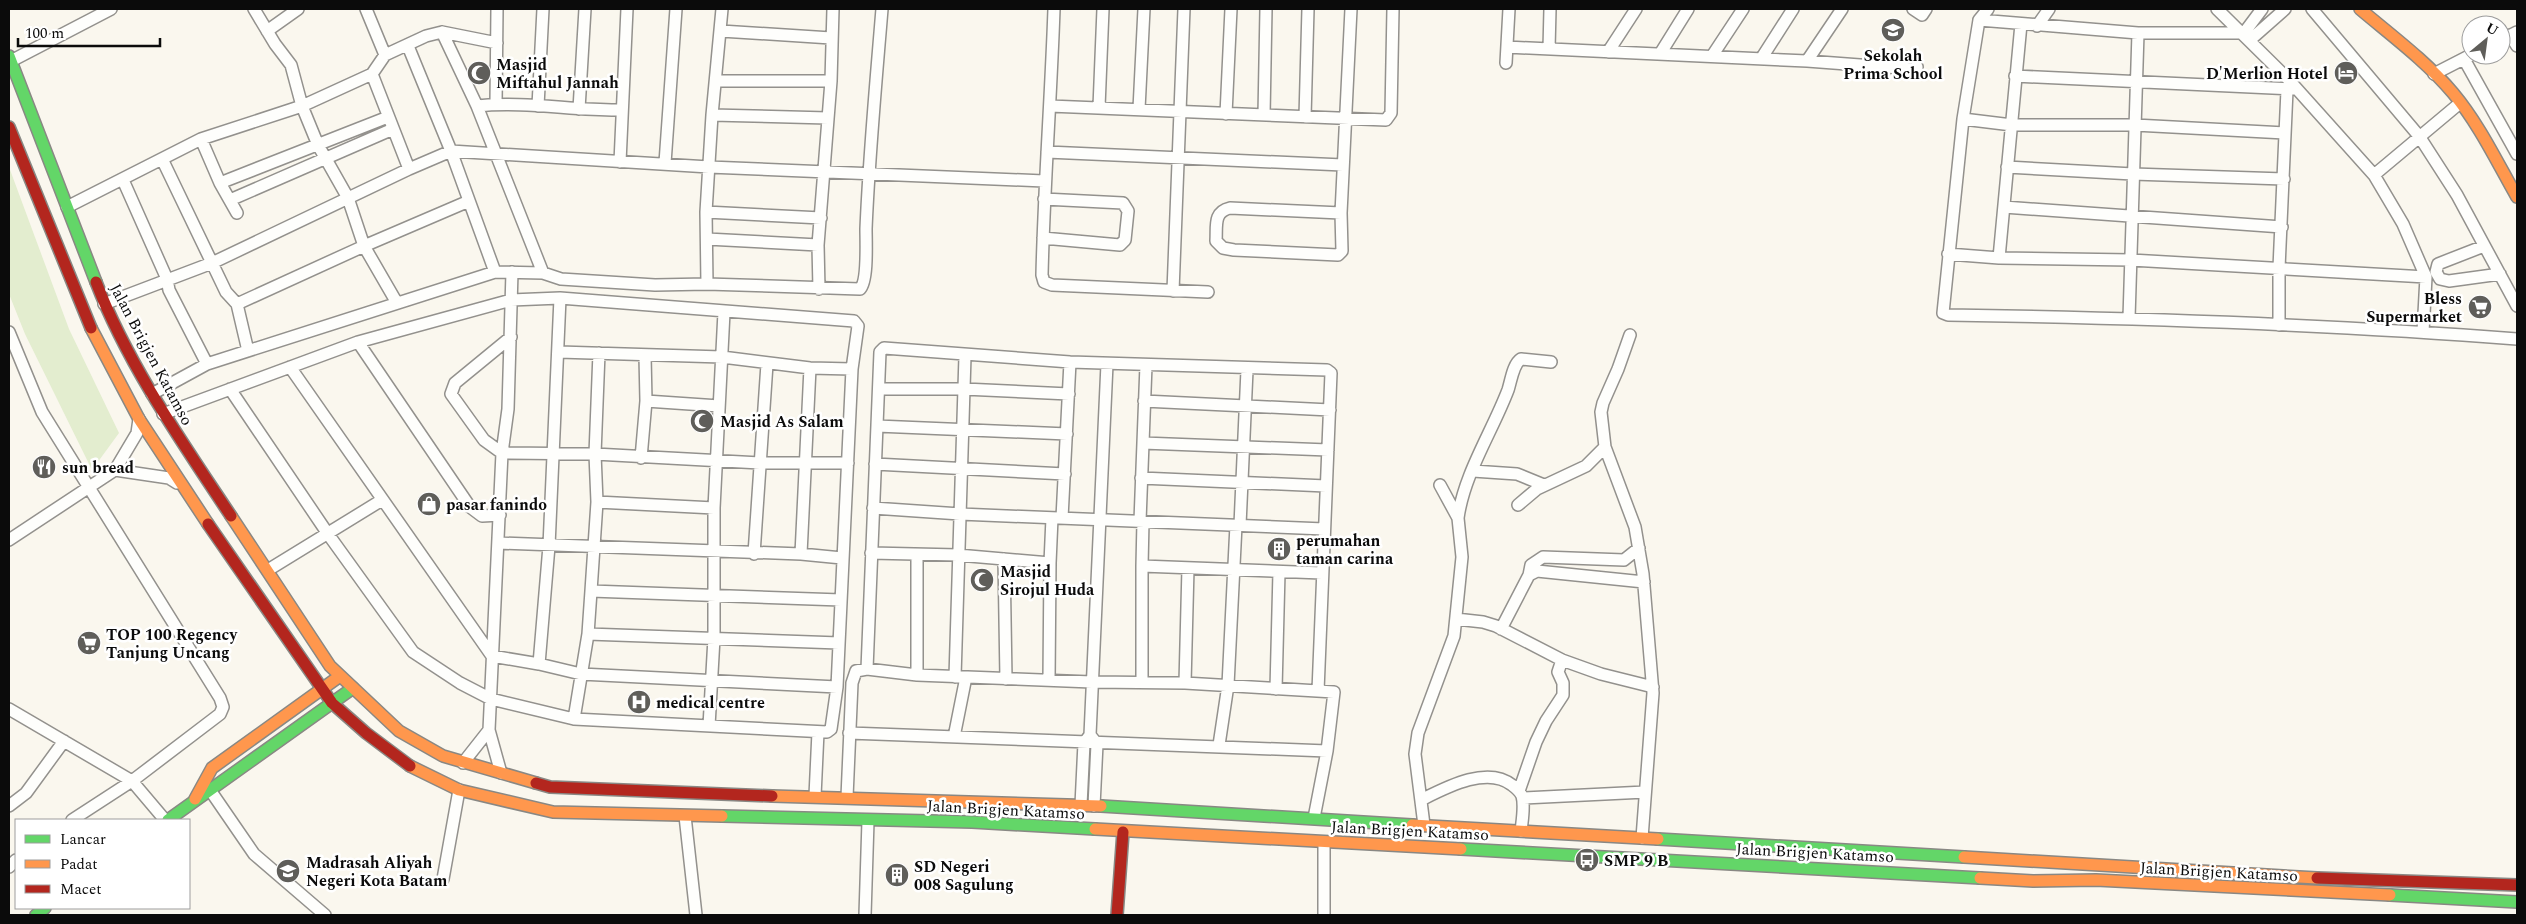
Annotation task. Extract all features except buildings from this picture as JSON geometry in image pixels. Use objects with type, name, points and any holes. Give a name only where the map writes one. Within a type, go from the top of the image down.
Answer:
[{"type":"main road","points":[[2360,9],[2434,74],[2460,103],[2517,194]]},
{"type":"main road","name":"Jalan Brigjen Katamso","points":[[10,58],[104,304],[163,414],[330,666],[399,731],[443,756],[463,763],[550,787],[1094,806],[2370,881],[2517,885]]},
{"type":"main road","name":"Jalan Brigjen Katamso","points":[[9,127],[83,313],[139,419],[186,491],[332,703],[366,733],[407,764],[459,790],[553,812],[972,822],[1123,832],[2033,881],[2096,880],[2517,902]]},
{"type":"main road","points":[[193,803],[212,768],[340,676]]},
{"type":"main road","points":[[169,819],[353,688]]},
{"type":"main road","points":[[1117,915],[1123,832]]},
{"type":"main road","points":[[2158,884],[2159,868]]},
{"type":"street","points":[[10,58],[111,9]]},
{"type":"street","points":[[254,9],[291,65],[302,106],[318,145],[348,198],[364,246],[397,303]]},
{"type":"street","points":[[267,31],[298,9]]},
{"type":"street","points":[[496,104],[497,9]]},
{"type":"street","points":[[538,106],[543,9]]},
{"type":"street","points":[[579,109],[585,9]]},
{"type":"street","points":[[620,162],[627,9]]},
{"type":"street","points":[[665,163],[676,9]]},
{"type":"street","points":[[707,284],[706,212],[712,115],[717,80],[722,9]]},
{"type":"street","points":[[819,289],[818,244],[831,81],[830,38],[833,9]]},
{"type":"street","points":[[152,394],[208,364],[495,272],[543,274],[561,279],[611,283],[860,289],[862,287],[868,174],[882,9]]},
{"type":"street","points":[[1054,9],[1050,106],[1044,181],[1042,275],[1044,282],[1052,285],[1208,292]]},
{"type":"street","points":[[1099,108],[1103,9]]},
{"type":"street","points":[[1139,109],[1144,9]]},
{"type":"street","points":[[1173,290],[1184,9]]},
{"type":"street","points":[[1226,114],[1231,9]]},
{"type":"street","points":[[1264,115],[1266,9]]},
{"type":"street","points":[[1305,117],[1308,9]]},
{"type":"street","points":[[1341,213],[1230,208],[1222,210],[1218,214],[1216,241],[1223,248],[1234,250],[1338,255],[1342,251],[1341,213],[1351,9]]},
{"type":"street","points":[[1050,106],[1181,110],[1347,120],[1386,120],[1390,118],[1393,9]]},
{"type":"street","points":[[1506,63],[1509,9]]},
{"type":"street","points":[[1549,49],[1550,9]]},
{"type":"street","points":[[1660,54],[1688,9]]},
{"type":"street","points":[[1712,56],[1744,9]]},
{"type":"street","points":[[1761,59],[1793,9]]},
{"type":"street","points":[[1807,61],[1842,9]]},
{"type":"street","points":[[1913,9],[1922,15],[1926,9]]},
{"type":"street","points":[[1988,9],[1979,25],[1963,120],[1942,306],[1945,314],[2129,318],[2423,332],[2517,339]]},
{"type":"street","points":[[2037,26],[2049,9]]},
{"type":"street","points":[[2217,9],[2247,37],[2291,89],[2374,175],[2403,224],[2426,277],[2423,332]]},
{"type":"street","points":[[2247,37],[2262,9]]},
{"type":"street","points":[[1979,25],[2021,24],[2138,33],[2247,37],[2285,9]]},
{"type":"street","points":[[2312,9],[2420,136],[2457,195],[2517,306]]},
{"type":"street","points":[[370,10],[385,55]]},
{"type":"street","points":[[1608,52],[1633,10]]},
{"type":"street","points":[[1999,258],[2006,167],[2021,24]]},
{"type":"street","points":[[721,31],[830,38]]},
{"type":"street","points":[[67,207],[201,139],[302,106],[372,74],[385,55],[408,46],[426,36],[442,32],[497,43]]},
{"type":"street","points":[[442,32],[478,106],[543,274]]},
{"type":"street","points":[[2129,318],[2138,33]]},
{"type":"street","points":[[408,46],[451,151],[495,272]]},
{"type":"street","points":[[1507,47],[1807,61],[1913,69],[1918,67]]},
{"type":"street","points":[[2434,74],[2461,60]]},
{"type":"street","points":[[2471,65],[2517,154]]},
{"type":"street","points":[[372,74],[409,169]]},
{"type":"street","points":[[2015,76],[2291,89]]},
{"type":"street","points":[[717,80],[831,81]]},
{"type":"street","points":[[2279,325],[2279,268],[2285,133],[2291,89]]},
{"type":"street","points":[[2374,175],[2460,103]]},
{"type":"street","points":[[478,106],[496,104],[622,110]]},
{"type":"street","points":[[712,115],[828,118]]},
{"type":"street","points":[[220,182],[388,117]]},
{"type":"street","points":[[1963,120],[2012,124],[2135,125],[2285,133]]},
{"type":"street","points":[[230,200],[393,129]]},
{"type":"street","points":[[201,139],[220,182],[237,213]]},
{"type":"street","points":[[104,304],[212,263],[409,169],[451,151],[709,167],[1044,181]]},
{"type":"street","points":[[1047,152],[1343,165]]},
{"type":"street","points":[[162,159],[226,292],[237,304],[248,351]]},
{"type":"street","points":[[2006,167],[2133,174],[2284,179]]},
{"type":"street","points":[[123,180],[167,279],[169,290],[208,364]]},
{"type":"street","points":[[1043,238],[1120,245],[1125,240],[1128,211],[1123,203],[1044,199]]},
{"type":"street","points":[[237,304],[469,201]]},
{"type":"street","points":[[2004,207],[2282,227]]},
{"type":"street","points":[[706,212],[821,218]]},
{"type":"street","points":[[707,239],[818,244]]},
{"type":"street","points":[[2484,246],[2438,264],[2436,272],[2440,279],[2449,281],[2500,274]]},
{"type":"street","points":[[1948,254],[1999,258],[2131,260],[2426,277]]},
{"type":"street","points":[[501,773],[489,730],[502,453],[508,409],[512,272]]},
{"type":"street","points":[[539,664],[548,546],[560,298]]},
{"type":"street","points":[[163,414],[230,389],[358,342],[511,300],[560,298],[854,321],[858,326],[852,369],[837,687],[833,725],[827,732],[818,732],[574,719],[491,699],[460,683],[413,652],[328,534],[230,389]]},
{"type":"street","points":[[709,726],[714,638],[714,508],[724,312]]},
{"type":"street","points":[[9,332],[42,412],[90,486],[220,698],[223,707],[220,714],[132,781],[74,819]]},
{"type":"street","points":[[1630,335],[1618,369],[1602,404],[1605,447],[1635,527],[1644,582],[1653,687],[1642,838]]},
{"type":"street","points":[[511,337],[455,383],[451,394],[484,440],[502,453],[595,454],[760,464],[848,464]]},
{"type":"street","points":[[358,342],[470,507],[482,516],[500,515]]},
{"type":"street","points":[[867,669],[880,352],[884,348],[965,356],[1070,362],[1247,370],[1327,370],[1331,373],[1318,691]]},
{"type":"street","points":[[558,352],[722,357],[810,368],[852,369]]},
{"type":"street","points":[[574,719],[588,634],[591,591],[597,502],[595,454],[599,353]]},
{"type":"street","points":[[641,458],[646,402],[645,356]]},
{"type":"street","points":[[954,737],[961,677],[958,555],[965,356]]},
{"type":"street","points":[[1424,825],[1415,754],[1418,733],[1454,636],[1462,557],[1458,518],[1462,493],[1473,471],[1518,360],[1550,362]]},
{"type":"street","points":[[1049,680],[1050,563],[1064,474],[1070,362]]},
{"type":"street","points":[[754,554],[767,364]]},
{"type":"street","points":[[1094,806],[1090,740],[1098,520],[1107,364]]},
{"type":"street","points":[[1142,682],[1141,478],[1146,365]]},
{"type":"street","points":[[290,367],[492,656],[581,674],[837,687]]},
{"type":"street","points":[[801,554],[810,368]]},
{"type":"street","points":[[1219,745],[1228,685],[1233,569],[1242,482],[1247,370]]},
{"type":"street","points":[[879,389],[964,389],[1069,394]]},
{"type":"street","points":[[1144,401],[1330,410]]},
{"type":"street","points":[[646,402],[719,406]]},
{"type":"street","points":[[9,540],[115,470],[137,433],[139,419]]},
{"type":"street","points":[[878,426],[1067,434]]},
{"type":"street","points":[[1143,443],[1328,450]]},
{"type":"street","points":[[1518,504],[1544,485],[1586,466],[1605,447]]},
{"type":"street","points":[[876,464],[1064,474]]},
{"type":"street","points":[[115,470],[169,478],[186,491]]},
{"type":"street","points":[[1473,471],[1517,474],[1544,485]]},
{"type":"street","points":[[1141,478],[1326,486]]},
{"type":"street","points":[[1440,485],[1458,518]]},
{"type":"street","points":[[268,570],[382,500]]},
{"type":"street","points":[[597,502],[714,508]]},
{"type":"street","points":[[874,508],[960,514],[1324,529]]},
{"type":"street","points":[[498,543],[548,546],[594,545],[754,554],[801,554],[842,558]]},
{"type":"street","points":[[1501,629],[1529,575],[1531,565],[1543,557],[1624,560],[1639,548]]},
{"type":"street","points":[[871,552],[958,555],[1050,563]]},
{"type":"street","points":[[916,555],[917,675]]},
{"type":"street","points":[[1004,559],[1006,679]]},
{"type":"street","points":[[1142,566],[1322,573]]},
{"type":"street","points":[[1185,683],[1188,568]]},
{"type":"street","points":[[1529,575],[1537,571],[1644,582]]},
{"type":"street","points":[[1276,689],[1279,572]]},
{"type":"street","points":[[591,591],[841,600]]},
{"type":"street","points":[[1456,619],[1483,622],[1562,660],[1601,674],[1653,687]]},
{"type":"street","points":[[588,634],[839,643]]},
{"type":"street","points":[[1522,831],[1521,794],[1536,742],[1546,721],[1563,695],[1563,683],[1558,672],[1562,660]]},
{"type":"street","points":[[847,797],[853,675],[856,671],[867,669],[917,675],[1006,679],[1185,683],[1332,691],[1334,693],[1327,751],[1314,818]]},
{"type":"street","points":[[9,709],[132,781],[166,819]]},
{"type":"street","points":[[463,763],[489,730]]},
{"type":"street","points":[[815,796],[818,732]]},
{"type":"street","points":[[849,733],[1090,740],[1327,751]]},
{"type":"street","points":[[1081,806],[1090,740]]},
{"type":"street","points":[[12,800],[26,793],[64,741]]},
{"type":"street","points":[[1421,800],[1445,788],[1478,778],[1492,777],[1507,781],[1521,794],[1645,792]]},
{"type":"street","points":[[210,790],[254,854],[325,915]]},
{"type":"street","points":[[443,879],[459,790]]},
{"type":"street","points":[[685,816],[696,915]]},
{"type":"street","points":[[865,915],[868,821]]},
{"type":"street","points":[[1324,842],[1324,915]]},
{"type":"green space","points":[[9,167],[69,329],[119,433],[92,470],[25,334],[9,294]]},
{"type":"traffic: fast","points":[[9,56],[96,282]]},
{"type":"traffic: fast","points":[[169,819],[353,688]]},
{"type":"traffic: fast","points":[[1101,806],[1412,825]]},
{"type":"traffic: fast","points":[[722,816],[972,822],[1095,829]]},
{"type":"traffic: fast","points":[[1658,839],[1964,857]]},
{"type":"traffic: fast","points":[[1461,849],[1980,878]]},
{"type":"traffic: fast","points":[[2390,895],[2517,902]]},
{"type":"traffic: fast","points":[[36,915],[44,909]]},
{"type":"traffic: slow","points":[[2360,9],[2420,59],[2443,81],[2479,130],[2517,197]]},
{"type":"traffic: slow","points":[[91,328],[139,419],[208,524]]},
{"type":"traffic: slow","points":[[231,516],[330,666],[399,731],[443,756],[536,783]]},
{"type":"traffic: slow","points":[[195,799],[212,768],[340,676]]},
{"type":"traffic: slow","points":[[410,766],[459,790],[553,812],[722,816]]},
{"type":"traffic: slow","points":[[772,796],[1101,806]]},
{"type":"traffic: slow","points":[[1412,825],[1658,839]]},
{"type":"traffic: slow","points":[[1095,829],[1461,849]]},
{"type":"traffic: slow","points":[[1964,857],[2317,878]]},
{"type":"traffic: slow","points":[[1980,878],[2033,881],[2096,880],[2390,895]]},
{"type":"traffic: jam","points":[[9,127],[91,328]]},
{"type":"traffic: jam","points":[[96,282],[109,313],[140,373],[175,431],[231,516]]},
{"type":"traffic: jam","points":[[208,524],[332,703],[366,733],[410,766]]},
{"type":"traffic: jam","points":[[536,783],[550,787],[772,796]]},
{"type":"traffic: jam","points":[[1117,915],[1123,832]]},
{"type":"traffic: jam","points":[[2317,878],[2517,885]]},
{"type":"place","name":"Sekolah Prima School","points":[[1893,30]]},
{"type":"place","name":"Masjid Miftahul Jannah","points":[[479,73]]},
{"type":"place","name":"D'Merlion Hotel","points":[[2346,73]]},
{"type":"place","name":"Bless Supermarket","points":[[2480,307]]},
{"type":"place","name":"Masjid As Salam","points":[[702,421]]},
{"type":"place","name":"sun bread","points":[[44,467]]},
{"type":"place","name":"pasar fanindo","points":[[429,504]]},
{"type":"place","name":"perumahan taman carina","points":[[1279,549]]},
{"type":"place","name":"Masjid Sirojul Huda","points":[[982,580]]},
{"type":"place","name":"TOP 100 Regency Tanjung Uncang","points":[[89,643]]},
{"type":"place","name":"medical centre","points":[[639,702]]},
{"type":"place","name":"SMP 9 B","points":[[1587,860]]},
{"type":"place","name":"Madrasah Aliyah Negeri Kota Batam","points":[[288,871]]},
{"type":"place","name":"SD Negeri 008 Sagulung","points":[[897,875]]}]
